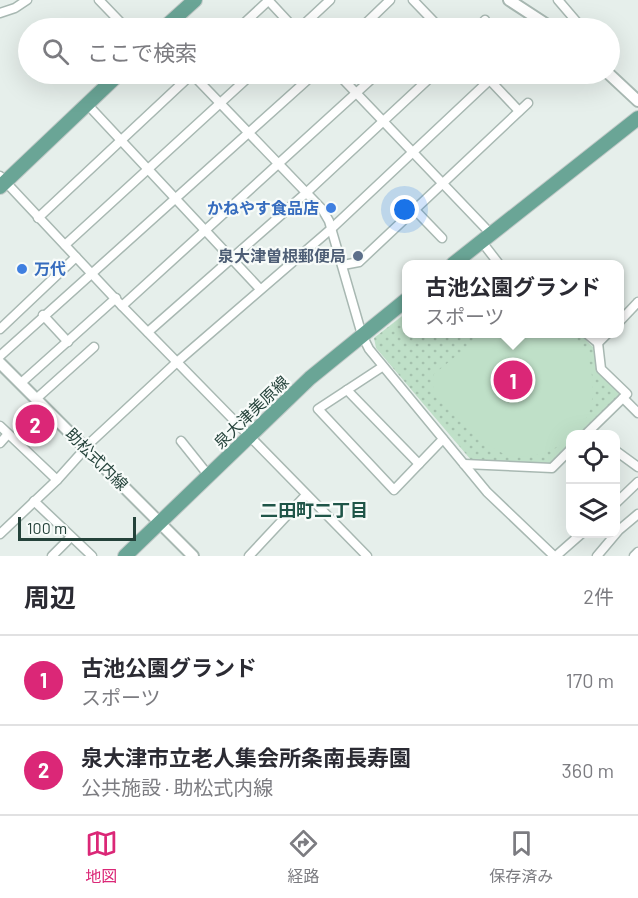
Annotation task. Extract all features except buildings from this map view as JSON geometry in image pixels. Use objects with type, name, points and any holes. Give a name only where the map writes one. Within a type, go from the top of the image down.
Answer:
[{"type":"main road","points":[[173,18],[188,2]]},
{"type":"main road","points":[[2,182],[108,84]]},
{"type":"main road","points":[[458,260],[638,118]]},
{"type":"main road","name":"泉大津美原線","points":[[131,554],[160,522],[310,378],[402,303]]},
{"type":"street","points":[[7,0],[15,8]]},
{"type":"street","points":[[0,13],[15,8],[27,0]]},
{"type":"street","points":[[99,0],[116,18]]},
{"type":"street","points":[[250,18],[269,0],[285,18]]},
{"type":"street","points":[[311,18],[330,0]]},
{"type":"street","points":[[371,18],[390,0]]},
{"type":"street","points":[[412,0],[429,18]]},
{"type":"street","points":[[509,0],[535,18]]},
{"type":"street","points":[[561,1],[574,18]]},
{"type":"street","points":[[38,218],[181,84]]},
{"type":"street","points":[[201,84],[322,210],[343,265],[362,335],[382,367],[487,492],[550,555],[575,538]]},
{"type":"street","points":[[65,245],[241,84]]},
{"type":"street","points":[[0,356],[43,315],[303,84]]},
{"type":"street","points":[[348,84],[442,184],[487,238],[497,260]]},
{"type":"street","points":[[122,306],[366,84]]},
{"type":"street","points":[[148,332],[306,193],[424,84]]},
{"type":"street","points":[[0,534],[177,362],[331,229],[414,153],[481,84]]},
{"type":"street","points":[[497,84],[519,111]]},
{"type":"street","points":[[620,84],[638,101]]},
{"type":"street","points":[[343,265],[360,262],[528,103]]},
{"type":"street","points":[[87,104],[260,289]]},
{"type":"street","points":[[2,182],[362,555]]},
{"type":"street","points":[[415,210],[442,238]]},
{"type":"street","points":[[0,329],[76,257]]},
{"type":"street","points":[[21,383],[116,298]]},
{"type":"street","points":[[624,317],[638,302]]},
{"type":"street","points":[[43,315],[68,342]]},
{"type":"street","points":[[592,338],[598,343],[601,369],[627,394],[593,430]]},
{"type":"street","points":[[598,343],[602,338]]},
{"type":"street","points":[[36,399],[94,347]]},
{"type":"street","name":"助松式内線","points":[[0,363],[193,556]]},
{"type":"street","points":[[382,367],[318,409],[394,490],[443,440]]},
{"type":"street","points":[[347,390],[419,465]]},
{"type":"street","points":[[623,398],[638,413]]},
{"type":"street","points":[[0,426],[57,480]]},
{"type":"street","points":[[0,443],[8,434]]},
{"type":"street","points":[[181,441],[209,476]]},
{"type":"street","points":[[464,464],[552,468],[566,454]]},
{"type":"street","points":[[620,454],[638,467]]},
{"type":"street","points":[[620,498],[638,482]]},
{"type":"street","points":[[249,556],[306,495]]},
{"type":"street","points":[[34,501],[92,556]]},
{"type":"street","points":[[597,556],[619,530],[638,514]]},
{"type":"street","points":[[52,556],[71,537]]},
{"type":"street","points":[[634,556],[638,552]]},
{"type":"green space","points":[[402,316],[402,338],[584,338],[595,349],[598,369],[621,396],[585,430],[566,430],[566,448],[552,463],[471,460],[376,348],[374,338]]},
{"type":"green space","points":[[478,338],[572,338],[584,349],[592,374],[593,392],[590,410],[580,427],[577,430],[566,430],[566,440],[549,451],[524,457],[511,456],[493,448],[433,394],[434,374]]},
{"type":"place","name":"かねやす食品店","points":[[331,208]]},
{"type":"place","name":"泉大津曽根郵便局","points":[[358,256]]},
{"type":"place","name":"万代","points":[[22,269]]},
{"type":"place","name":"古池公園グランド","points":[[513,380]]},
{"type":"place","name":"泉大津市立老人集会所条南長寿園","points":[[35,424]]},
{"type":"district","name":"二田町二丁目","points":[[314,511]]}]
